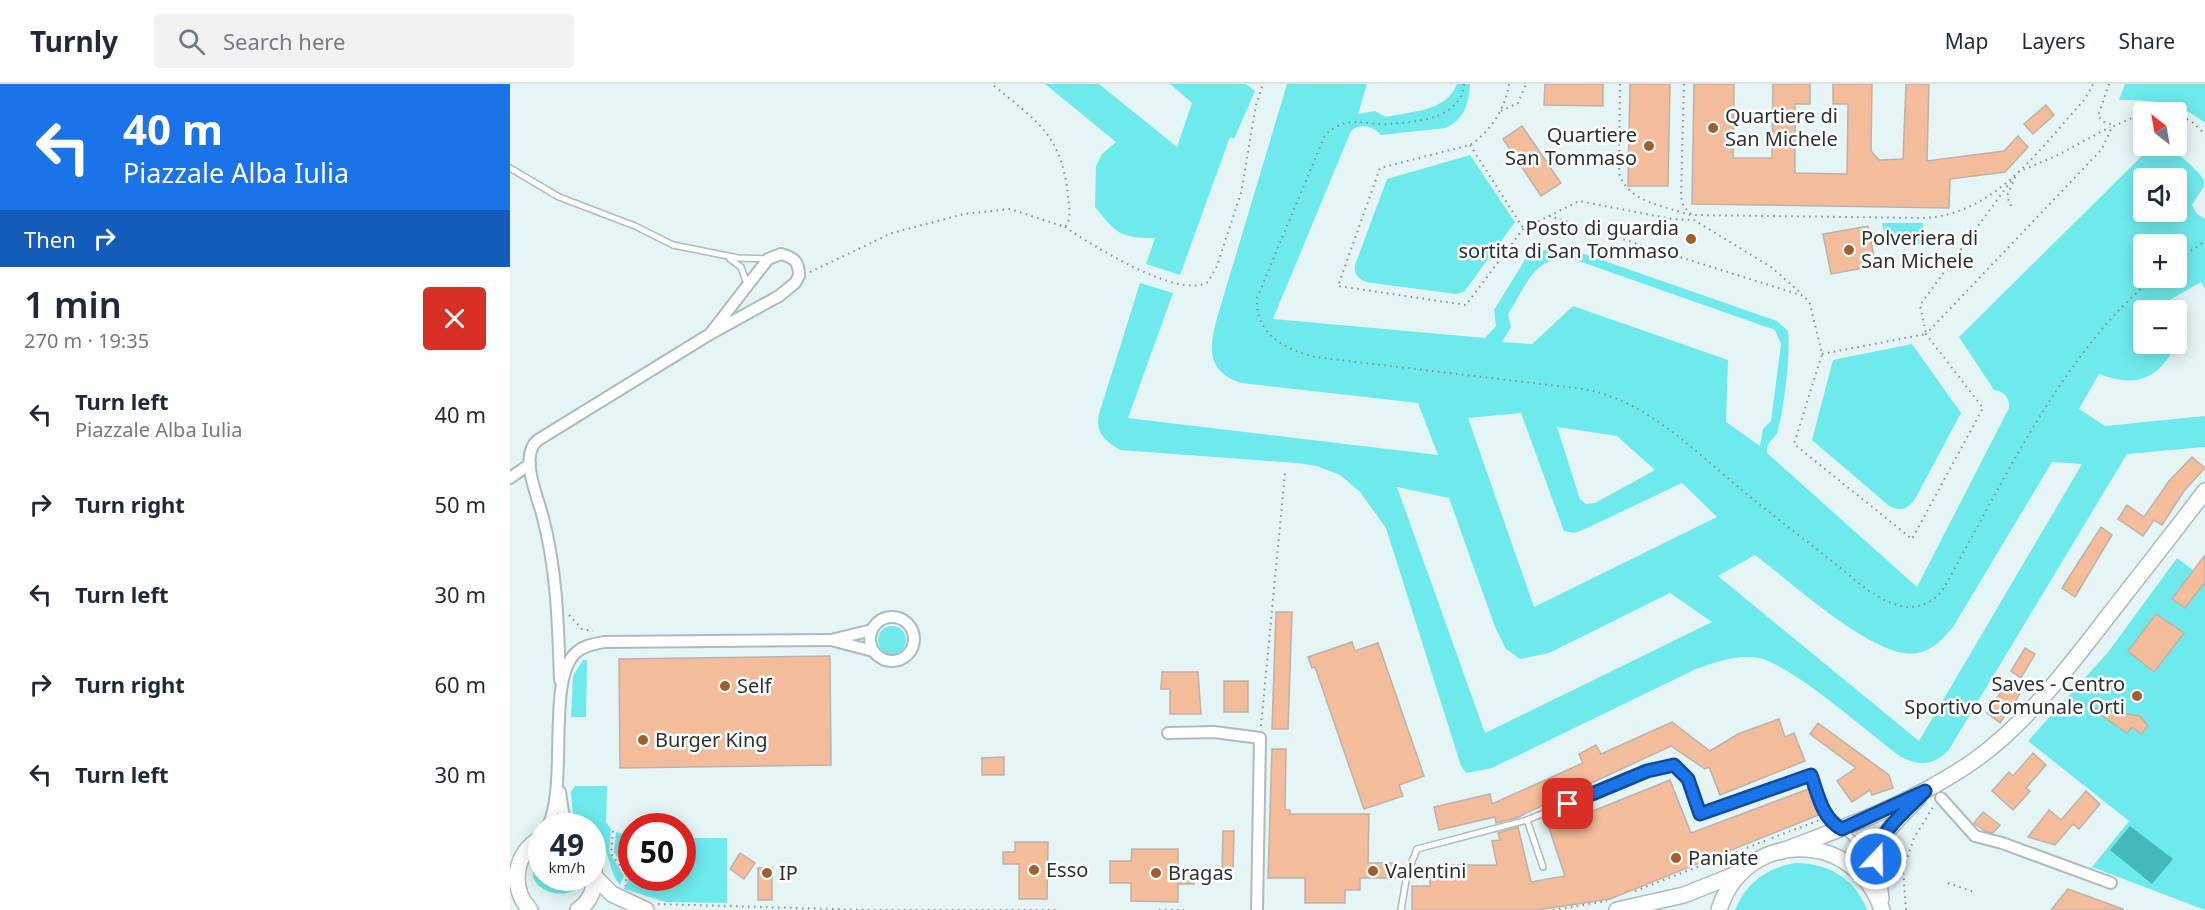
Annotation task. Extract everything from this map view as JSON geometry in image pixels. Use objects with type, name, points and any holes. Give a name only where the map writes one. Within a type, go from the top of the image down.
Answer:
[{"type":"main road","points":[[1719,910],[1729,888],[1742,872],[1761,858],[1842,829],[1925,791],[1984,752],[2011,729],[2064,675],[2205,491]]},
{"type":"main road","points":[[1882,910],[1876,852],[1882,838],[1925,791]]},
{"type":"main road","points":[[522,909],[512,879],[521,853],[528,846]]},
{"type":"main road","points":[[1782,850],[1817,850],[1843,860],[1864,878],[1876,895],[1882,910]]},
{"type":"main road","points":[[1614,905],[1684,895],[1742,872]]},
{"type":"main road","points":[[606,883],[619,898],[649,906]]},
{"type":"main road","points":[[586,909],[591,891]]},
{"type":"street","points":[[554,813],[559,786],[561,680],[557,588],[551,549],[530,464],[531,448],[538,440],[710,334],[788,290],[799,276],[799,266],[791,257],[781,254],[768,259],[710,334]]},
{"type":"street","points":[[510,478],[530,464]]},
{"type":"street","points":[[831,640],[873,651],[886,660],[900,659],[911,649],[914,636],[907,624],[895,618],[882,620],[872,630],[870,637],[873,651]]},
{"type":"street","points":[[561,680],[567,662],[577,651],[590,644],[831,640],[872,630]]},
{"type":"street","points":[[1168,734],[1214,732],[1260,738],[1257,910]]},
{"type":"street","points":[[559,786],[565,813]]},
{"type":"street","points":[[1941,798],[1975,836],[2002,843],[2111,883]]},
{"type":"lane","points":[[510,168],[559,197],[635,226],[673,245],[723,256],[768,259]]},
{"type":"lane","points":[[723,256],[736,261],[748,285]]},
{"type":"lane","points":[[1401,910],[1407,874],[1417,849],[1527,820],[1647,771],[1674,765],[1688,779],[1700,814],[1811,775],[1831,824],[1842,829],[1871,855],[1877,868]]},
{"type":"lane","points":[[1527,820],[1543,867]]},
{"type":"path","points":[[992,84],[1039,124],[1057,146],[1068,193],[1070,214],[1065,227]]},
{"type":"path","points":[[799,276],[892,233],[964,214],[1010,209],[1065,227],[1106,253],[1143,272],[1177,283],[1199,286],[1208,282],[1213,275],[1241,193],[1258,94],[1263,84]]},
{"type":"path","points":[[1464,84],[1459,103],[1447,113],[1389,124],[1346,122],[1325,135],[1257,298],[1258,318],[1269,334],[1285,347],[1315,357],[1583,389],[1611,395],[1665,426],[1762,507],[1876,595],[1899,606],[1916,607],[1929,603],[1942,591],[2061,380],[2112,319],[2143,288]]},
{"type":"path","points":[[1509,84],[1501,111],[1487,132],[1470,145],[1380,168],[1338,286],[1466,305],[1523,229],[1579,201],[1672,219],[1694,220],[1771,267],[1804,296],[1811,307],[1822,354],[1794,444],[1912,539],[1983,408],[1926,334],[1920,305],[2017,172],[2056,156],[2133,117]]},
{"type":"path","points":[[1501,111],[1518,103],[1526,84]]},
{"type":"path","points":[[1620,84],[1619,173],[1629,191],[1643,199],[1697,216],[1935,218],[1960,211],[1988,198],[2017,172],[2085,99],[2093,84]]},
{"type":"path","points":[[1684,84],[1681,197],[1685,209],[1697,216]]},
{"type":"path","points":[[2109,84],[2098,116],[2104,122],[2116,125]]},
{"type":"path","points":[[2187,119],[2205,134]]},
{"type":"path","points":[[1822,354],[1926,334],[2102,148],[2109,131],[2116,125]]},
{"type":"path","points":[[1470,145],[1523,229]]},
{"type":"path","points":[[2011,206],[2007,195],[2017,172]]},
{"type":"path","points":[[1549,216],[1804,296]]},
{"type":"path","points":[[1694,220],[1697,216]]},
{"type":"path","points":[[2187,254],[2205,242]]},
{"type":"path","points":[[1260,738],[1285,473]]},
{"type":"path","points":[[1906,910],[1902,885],[1905,859],[1931,809],[1941,798]]},
{"type":"path","points":[[1630,893],[1827,817]]},
{"type":"path","points":[[613,831],[611,854],[627,875],[619,898]]},
{"type":"path","points":[[1948,883],[1974,892]]},
{"type":"path","points":[[1553,910],[1614,905]]},
{"type":"path","points":[[649,906],[1060,910]]},
{"type":"path","points":[[1159,910],[1184,910]]},
{"type":"shaded area","points":[[1045,84],[1099,84],[1177,147],[1192,103],[1170,84],[1246,84],[1255,91],[1234,139],[1230,137],[1180,275],[1146,264],[1155,238],[1134,237],[1120,233],[1095,207],[1096,166],[1102,154],[1116,142]]},
{"type":"shaded area","points":[[1287,84],[1367,84],[1358,114],[1375,111],[1386,117],[1427,109],[1445,100],[1457,84],[1470,84],[1468,98],[1461,116],[1445,128],[1381,135],[1374,129],[1366,127],[1359,127],[1351,131],[1273,319],[1485,338],[1496,326],[1494,310],[1526,258],[1551,247],[1573,250],[1777,321],[1788,331],[1788,365],[1780,421],[1777,433],[1768,445],[1767,453],[1917,587],[2009,408],[2006,396],[1994,390],[1959,337],[2142,156],[2180,156],[2204,180],[2204,186],[2192,205],[2197,214],[2205,219],[2205,289],[2201,282],[2170,300],[2133,300],[2133,354],[2170,354],[2162,366],[2145,378],[2124,380],[2099,374],[2079,409],[2105,426],[2205,416],[2205,447],[2127,454],[1948,751],[1936,760],[1925,763],[1901,757],[1791,673],[1759,658],[1743,657],[1719,661],[1696,669],[1492,768],[1466,773],[1461,766],[1386,528],[1360,492],[1340,475],[1317,466],[1120,450],[1102,436],[1098,426],[1099,414],[1140,283],[1173,293],[1128,418],[1438,455],[1418,403],[1241,383],[1221,372],[1216,365],[1212,339]],"holes":[[[1573,259],[1775,330],[1781,344],[1771,421],[1763,429],[1760,446],[1726,422],[1728,360],[1573,306],[1532,344],[1502,342],[1511,327],[1508,314],[1536,271],[1543,264],[1552,260]],[[1521,413],[1564,531],[1574,533],[1585,529],[1682,483],[1717,517],[1534,607],[1468,418]],[[1557,427],[1617,436],[1655,470],[1595,503],[1586,504],[1580,499]],[[2052,462],[2082,464],[1919,741],[1718,576],[1755,555],[1833,616],[1879,645],[1900,652],[1917,653],[1928,650],[1953,627]],[[1397,487],[1449,498],[1495,627],[1506,649],[1520,659],[1549,653],[1670,593],[1712,622],[1485,733]]]},
{"type":"shaded area","points":[[2125,84],[2205,84],[2205,123],[2187,111],[2187,102],[2119,100]]},
{"type":"shaded area","points":[[1470,155],[1515,222],[1464,292],[1456,294],[1372,283],[1359,278],[1355,272],[1355,265],[1387,179]]},
{"type":"shaded area","points":[[1882,223],[1923,223],[1924,243],[1886,243]]},
{"type":"shaded area","points":[[1912,344],[1961,413],[1915,499],[1906,508],[1896,509],[1888,505],[1812,440],[1833,360]]},
{"type":"shaded area","name":"Saves - Centro Sportivo Comunale Orti","points":[[2177,558],[2205,579],[2205,910],[2092,867],[2129,821],[2028,741],[2109,651]]},
{"type":"shaded area","points":[[892,626],[902,630],[906,640],[902,650],[892,654],[882,650],[878,640],[882,630]]},
{"type":"shaded area","points":[[583,660],[587,660],[586,717],[571,717],[573,676]]},
{"type":"shaded area","points":[[575,786],[607,786],[606,822],[606,813],[573,813],[571,792]]},
{"type":"shaded area","points":[[606,822],[611,829],[609,852],[618,866],[618,882],[608,857]]},
{"type":"shaded area","points":[[2130,826],[2173,859],[2152,884],[2110,850]]},
{"type":"shaded area","points":[[616,832],[618,833],[618,858],[614,852]]},
{"type":"shaded area","points":[[696,838],[727,838],[727,903],[666,902],[630,891],[696,891]]},
{"type":"shaded area","points":[[1796,863],[1819,866],[1839,875],[1855,890],[1867,910],[1735,910],[1751,884],[1776,868]]},
{"type":"shaded area","points":[[547,891],[572,891],[568,893]]},
{"type":"building","points":[[1545,84],[1603,84],[1603,106],[1544,105]]},
{"type":"building","name":"Quartiere San Tommaso","points":[[1630,84],[1670,84],[1668,186],[1628,186]]},
{"type":"building","name":"Quartiere di San Michele","points":[[1694,84],[1734,84],[1733,158],[1772,158],[1773,84],[1810,84],[1810,104],[1795,104],[1795,173],[1847,174],[1848,104],[1833,104],[1833,84],[1872,84],[1871,151],[1879,160],[1903,159],[1906,84],[1929,84],[1927,161],[2004,151],[2018,136],[2028,147],[2005,172],[1950,179],[1949,208],[1692,204]]},
{"type":"building","points":[[2046,105],[2054,115],[2033,134],[2024,124]]},
{"type":"building","points":[[1522,126],[1561,183],[1541,196],[1503,139]]},
{"type":"building","name":"Polveriera di San Michele","points":[[1868,226],[1876,266],[1831,274],[1823,234]]},
{"type":"building","points":[[2192,457],[2205,468],[2184,491],[2162,525],[2154,520],[2143,536],[2118,519],[2127,505],[2144,517],[2169,481]]},
{"type":"building","points":[[2101,527],[2112,535],[2075,597],[2062,588]]},
{"type":"building","points":[[2205,555],[2205,582],[2185,608],[2172,599]]},
{"type":"building","points":[[1276,612],[1292,612],[1288,729],[1272,729]]},
{"type":"building","points":[[2156,614],[2184,633],[2154,672],[2128,651]]},
{"type":"building","points":[[1352,642],[1355,651],[1378,643],[1424,776],[1399,785],[1403,796],[1364,809],[1315,667],[1312,668],[1308,657]]},
{"type":"building","points":[[2025,648],[2035,654],[2021,678],[2011,671]]},
{"type":"building","name":"Self","points":[[830,656],[831,765],[620,768],[619,659]]},
{"type":"building","points":[[1162,672],[1198,672],[1201,714],[1170,714],[1170,689],[1161,689]]},
{"type":"building","points":[[1224,681],[1248,681],[1248,712],[1224,712]]},
{"type":"building","points":[[2006,684],[2020,694],[2000,723],[1987,713]]},
{"type":"building","points":[[2091,708],[2140,716],[2148,726],[2141,734],[2132,727],[2127,733]]},
{"type":"building","points":[[1779,719],[1785,737],[1794,733],[1805,761],[1720,795],[1709,767],[1705,769],[1671,746],[1516,818],[1496,823],[1495,817],[1439,830],[1434,807],[1490,794],[1492,804],[1583,763],[1579,754],[1596,745],[1601,754],[1672,722],[1710,751],[1738,734]]},
{"type":"building","points":[[1818,723],[1889,775],[1893,788],[1872,795],[1870,790],[1852,802],[1837,781],[1856,768],[1810,734]]},
{"type":"building","points":[[1272,749],[1286,749],[1285,810],[1290,810],[1290,814],[1369,814],[1368,863],[1397,863],[1397,878],[1360,878],[1360,890],[1345,890],[1345,903],[1305,903],[1305,878],[1268,878]]},
{"type":"building","points":[[2033,753],[2046,765],[2026,788],[2030,791],[2013,810],[1992,791],[2009,772],[2013,776]]},
{"type":"building","points":[[1004,757],[1004,775],[982,775],[982,758]]},
{"type":"building","points":[[1670,780],[1691,833],[1811,788],[1821,814],[1610,899],[1537,910],[1412,910],[1412,886],[1430,886],[1430,875],[1449,875],[1449,865],[1497,865],[1492,841],[1500,840],[1498,833],[1518,827],[1531,882],[1565,876],[1548,825],[1578,817]]},
{"type":"building","points":[[2086,791],[2100,804],[2079,829],[2073,824],[2055,845],[2028,837],[2049,810],[2061,820]]},
{"type":"building","points":[[1983,812],[2000,825],[1993,833],[1985,831],[1974,823]]},
{"type":"building","points":[[1223,831],[1234,831],[1233,869],[1222,869]]},
{"type":"building","points":[[1015,842],[1048,842],[1047,899],[1019,899],[1019,864],[1003,864],[1003,852],[1015,852]]},
{"type":"building","points":[[1132,849],[1178,849],[1178,869],[1194,869],[1194,884],[1178,884],[1178,902],[1131,901],[1131,883],[1110,883],[1110,861],[1131,861]]},
{"type":"building","points":[[740,853],[755,863],[744,879],[730,869]]},
{"type":"building","points":[[758,868],[772,868],[772,900],[758,900]]},
{"type":"building","points":[[2068,889],[2123,909],[2123,910],[2051,910]]},
{"type":"place","name":"Quartiere di San Michele","points":[[1713,128]]},
{"type":"place","name":"Quartiere San Tommaso","points":[[1649,146]]},
{"type":"place","name":"Posto di guardia sortita di San Tommaso","points":[[1691,239]]},
{"type":"place","name":"Polveriera di San Michele","points":[[1849,250]]},
{"type":"place","name":"Self","points":[[725,686]]},
{"type":"place","name":"Saves - Centro Sportivo Comunale Orti","points":[[2137,696]]},
{"type":"place","name":"Burger King","points":[[643,740]]},
{"type":"place","name":"Paniate","points":[[1676,858]]},
{"type":"place","name":"Esso","points":[[1034,870]]},
{"type":"place","name":"Valentini","points":[[1373,871]]},
{"type":"place","name":"IP","points":[[767,873]]},
{"type":"place","name":"Bragas","points":[[1156,873]]},
{"type":"route","points":[[1568,804],[1647,771],[1674,765],[1688,779],[1700,814],[1811,775],[1831,824],[1842,829],[1925,791],[1886,832],[1876,852],[1876,859]]}]
